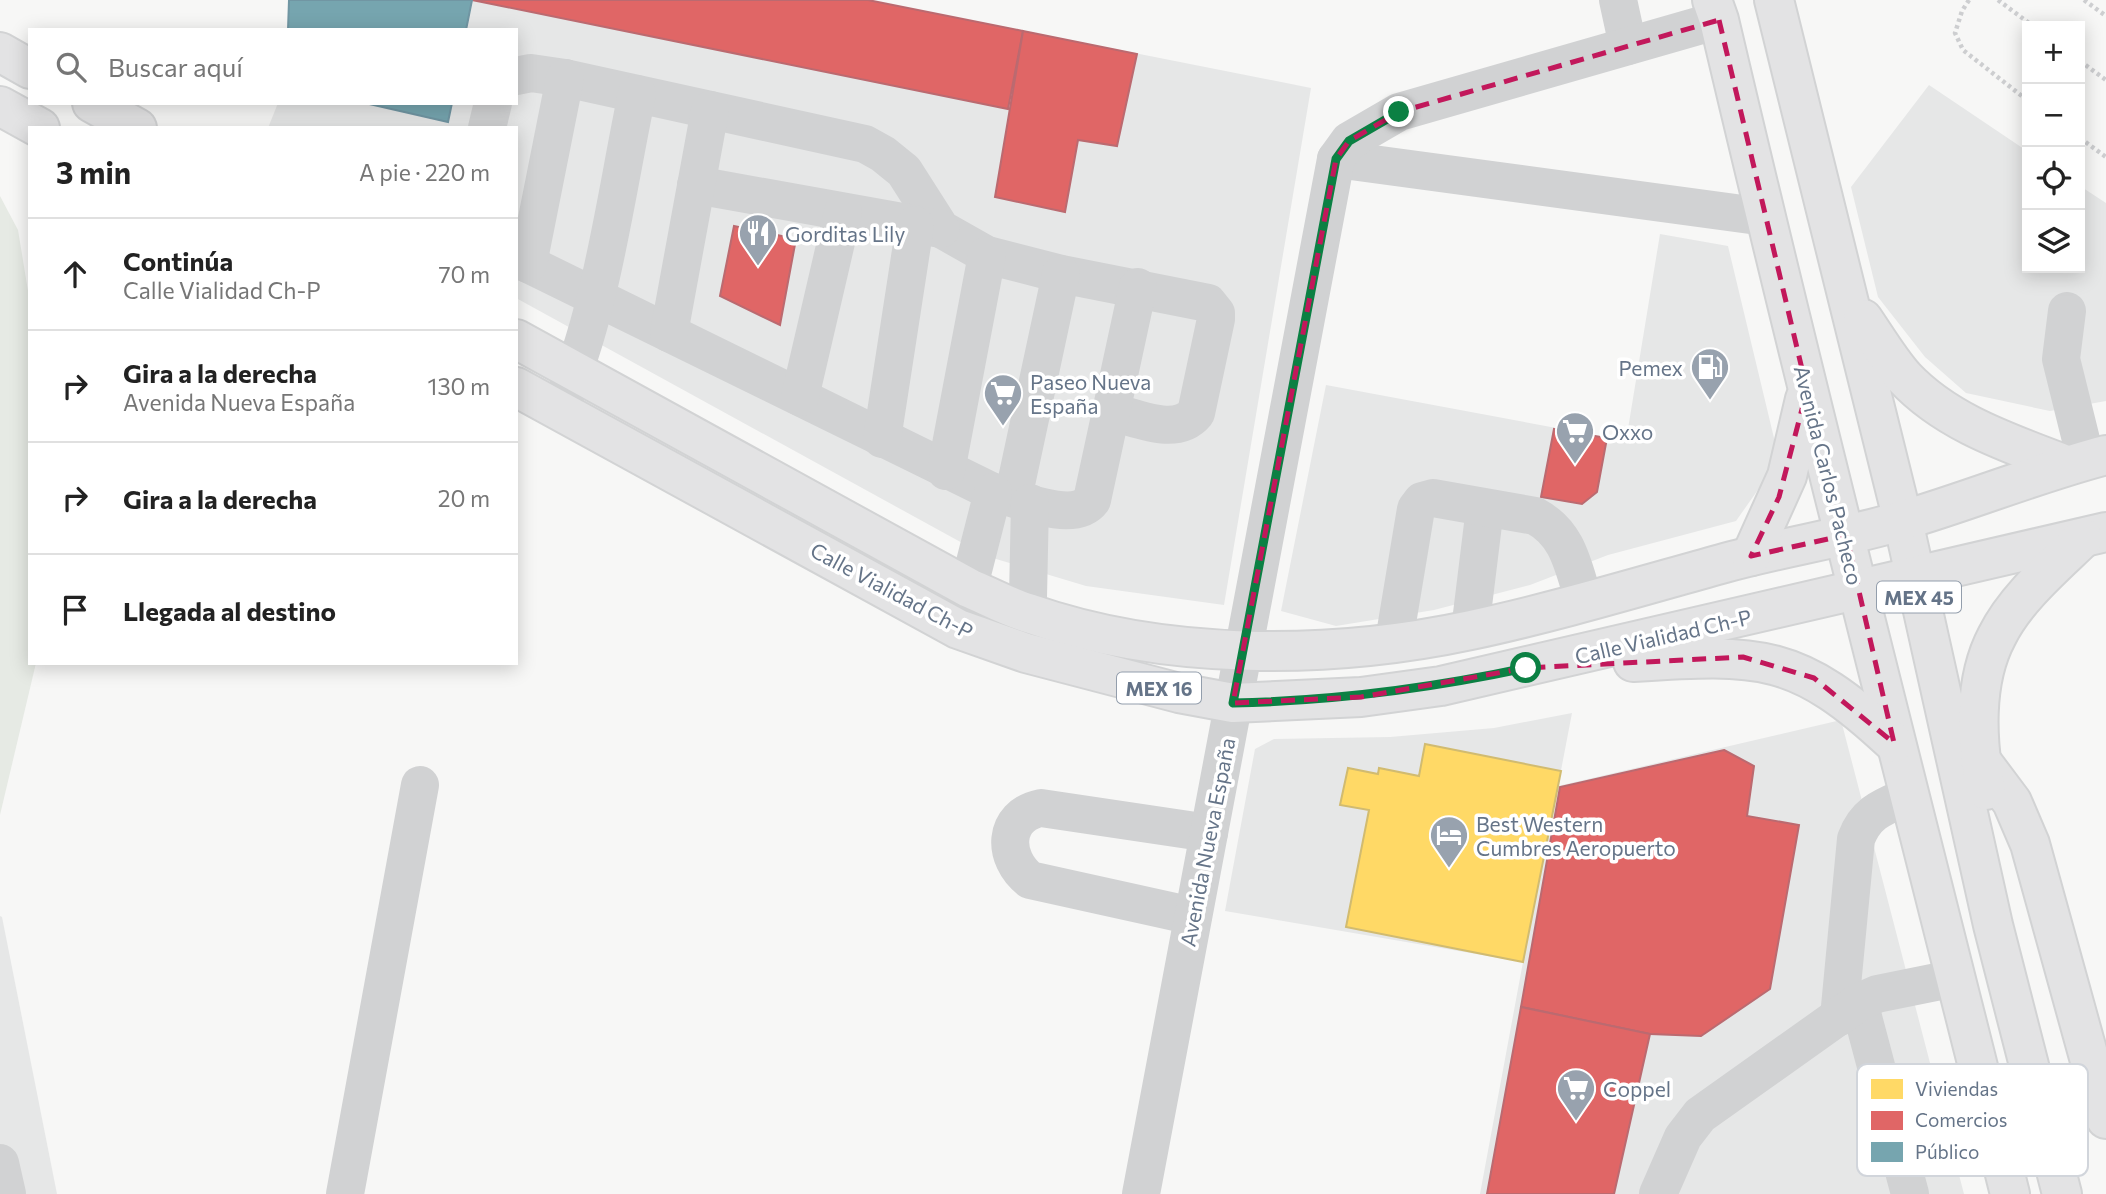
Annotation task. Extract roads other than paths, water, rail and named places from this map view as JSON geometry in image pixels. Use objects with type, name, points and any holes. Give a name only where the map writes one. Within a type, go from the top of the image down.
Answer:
[{"type":"main road","name":"MEX 45","points":[[1774,0],[1903,521],[1993,925],[2029,1064]]},
{"type":"main road","name":"Avenida Carlos Pacheco","points":[[1715,10],[1807,390],[1846,535],[1894,743],[1978,1064]]},
{"type":"main road","points":[[0,52],[28,68]]},
{"type":"main road","points":[[96,105],[133,126]]},
{"type":"main road","points":[[0,106],[36,126]]},
{"type":"main road","points":[[1850,302],[1904,377],[1932,401],[1988,434],[2086,460]]},
{"type":"main road","name":"Calle Vialidad Ch-P","points":[[518,340],[969,588],[1027,613],[1129,639],[1243,650],[1302,649],[1394,642],[1471,630],[1751,556],[1903,521],[2086,460]]},
{"type":"main road","name":"Calle Vialidad Ch-P","points":[[518,388],[958,629],[1026,653],[1179,693],[1233,703],[1361,697],[1441,686],[2095,535]]},
{"type":"main road","points":[[1751,556],[1787,476],[1807,390]]},
{"type":"main road","points":[[2055,1064],[1979,758],[1979,708],[1989,655],[1997,635],[2023,600],[2095,535]]},
{"type":"main road","points":[[1526,668],[1743,657],[1783,666],[1814,678],[1845,699],[1894,743]]},
{"type":"main road","points":[[1979,758],[2012,802],[2030,844],[2106,1119]]},
{"type":"main road","name":"Avenida Carlos Pacheco","points":[[2006,1176],[2010,1194]]},
{"type":"main road","name":"MEX 45","points":[[2057,1176],[2062,1194]]},
{"type":"main road","points":[[2083,1176],[2088,1194]]},
{"type":"street","points":[[1618,0],[1628,46]]},
{"type":"street","points":[[1715,10],[1628,46],[1399,112],[1349,141],[1336,159],[1765,217]]},
{"type":"street","points":[[518,76],[531,73],[565,78],[865,144],[904,171],[928,227],[882,439]]},
{"type":"street","points":[[565,78],[522,261],[946,471],[1012,498],[1071,512],[1087,507],[1092,500],[1138,287]]},
{"type":"street","points":[[559,410],[575,372],[595,296],[637,94]]},
{"type":"street","points":[[488,126],[493,105]]},
{"type":"street","points":[[669,334],[709,110]]},
{"type":"street","name":"Avenida Nueva España","points":[[1141,1194],[1336,159]]},
{"type":"street","points":[[696,185],[928,227],[986,256],[1208,303],[1216,313],[1216,319],[1196,413],[1190,420],[1172,426],[1112,412]]},
{"type":"street","points":[[800,397],[843,212]]},
{"type":"street","points":[[946,471],[986,256]]},
{"type":"street","points":[[958,629],[969,588],[1012,498],[1061,274]]},
{"type":"street","points":[[2067,311],[2061,359],[2086,460]]},
{"type":"street","points":[[1012,498],[1027,613],[1026,653]]},
{"type":"street","points":[[1394,642],[1416,509],[1422,501],[1433,498],[1535,516],[1558,531],[1584,601]]},
{"type":"street","points":[[1471,630],[1485,508]]},
{"type":"street","points":[[345,1194],[420,785]]},
{"type":"street","points":[[1867,1064],[1849,1009],[1856,839],[1862,823],[1872,811],[1908,796]]},
{"type":"street","points":[[1194,916],[1030,880],[1018,871],[1010,855],[1009,836],[1020,817],[1041,808],[1209,833]]},
{"type":"street","points":[[1658,1194],[1683,1137],[1700,1115],[1849,1009],[1877,994],[1956,978]]},
{"type":"street","points":[[0,1163],[7,1194]]},
{"type":"street","points":[[1904,1176],[1910,1194]]},
{"type":"place","name":"Gorditas Lily","points":[[758,267]]},
{"type":"place","name":"Pemex","points":[[1710,401]]},
{"type":"place","name":"Paseo Nueva España","points":[[1003,427]]},
{"type":"place","name":"Oxxo","points":[[1575,465]]},
{"type":"place","name":"Best Western Cumbres Aeropuerto","points":[[1449,869]]},
{"type":"place","name":"Coppel","points":[[1576,1122]]}]
